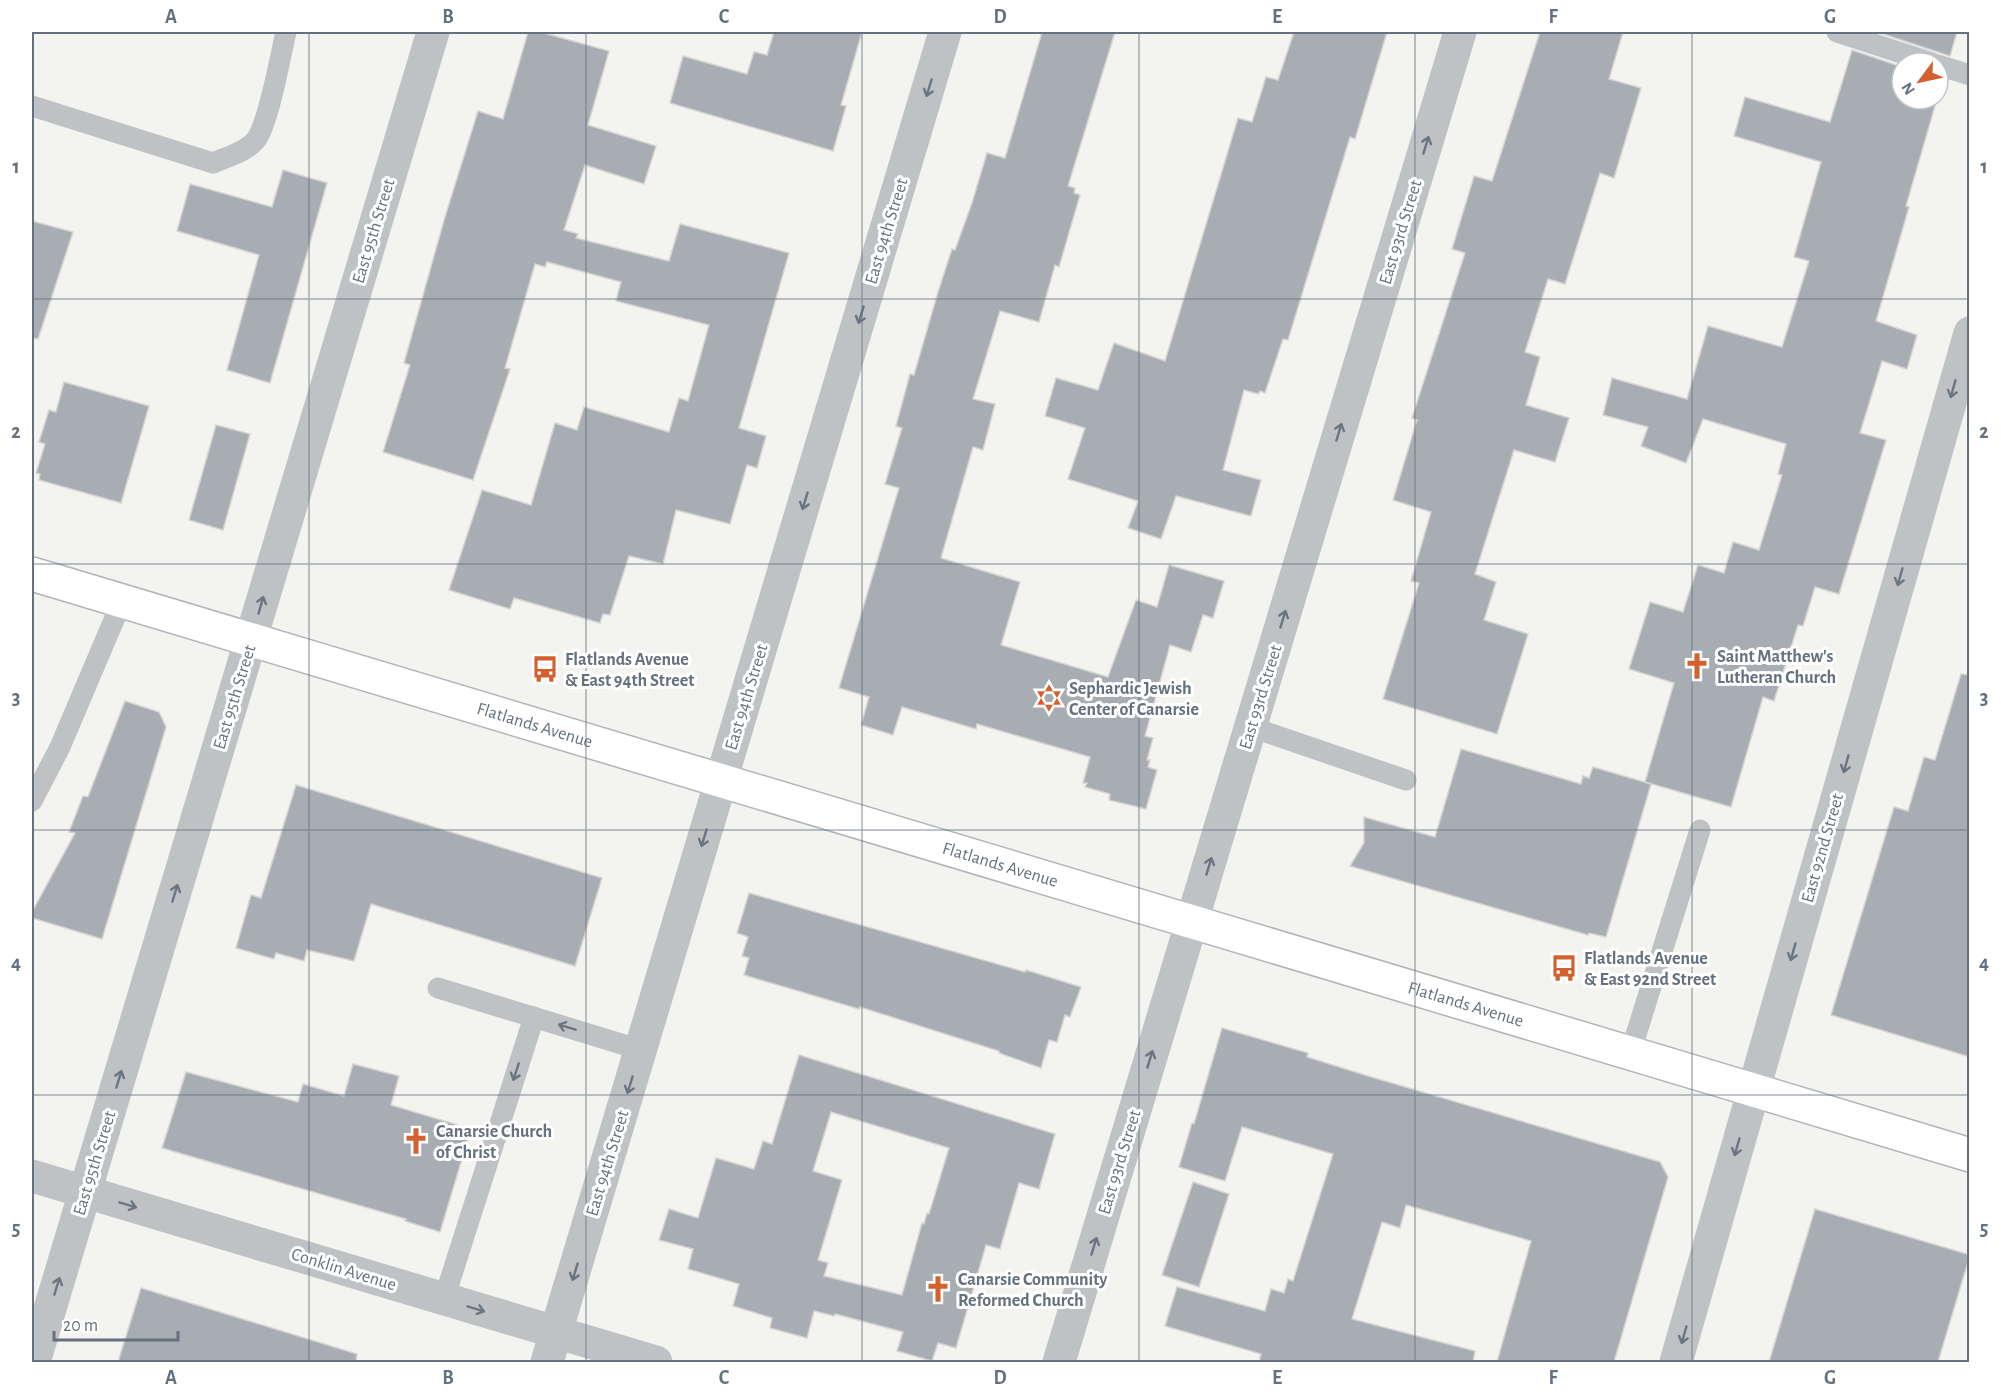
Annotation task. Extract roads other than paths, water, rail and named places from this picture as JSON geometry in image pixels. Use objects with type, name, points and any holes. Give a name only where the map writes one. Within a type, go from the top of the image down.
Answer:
[{"type":"main road","name":"Flatlands Avenue","points":[[32,574],[1970,1155]]},
{"type":"street","name":"East 95th Street","points":[[34,1362],[433,32]]},
{"type":"street","name":"East 94th Street","points":[[552,1347],[945,32]]},
{"type":"street","name":"East 93rd Street","points":[[1059,1362],[1460,32]]},
{"type":"street","name":"East 92nd Street","points":[[1676,1362],[1970,333]]},
{"type":"street","name":"Conklin Avenue","points":[[32,1176],[444,1299],[552,1347],[656,1362]]},
{"type":"lane","points":[[32,106],[213,163],[255,141],[264,123],[286,32]]},
{"type":"lane","points":[[1837,32],[1895,51]]},
{"type":"lane","points":[[1950,69],[1970,75]]},
{"type":"lane","points":[[32,801],[60,747],[122,601]]},
{"type":"lane","points":[[1251,727],[1406,780]]},
{"type":"lane","points":[[1630,1054],[1700,830]]},
{"type":"lane","points":[[438,988],[641,1050]]},
{"type":"lane","points":[[444,1299],[534,1017]]},
{"type":"place","name":"Saint Matthew's Lutheran Church","points":[[1697,666]]},
{"type":"place","name":"Flatlands Avenue & East 94th Street","points":[[545,669]]},
{"type":"place","name":"Sephardic Jewish Center of Canarsie","points":[[1049,698]]},
{"type":"place","name":"Flatlands Avenue & East 92nd Street","points":[[1564,968]]},
{"type":"place","name":"Canarsie Church of Christ","points":[[416,1141]]},
{"type":"place","name":"Canarsie Community Reformed Church","points":[[938,1289]]}]
